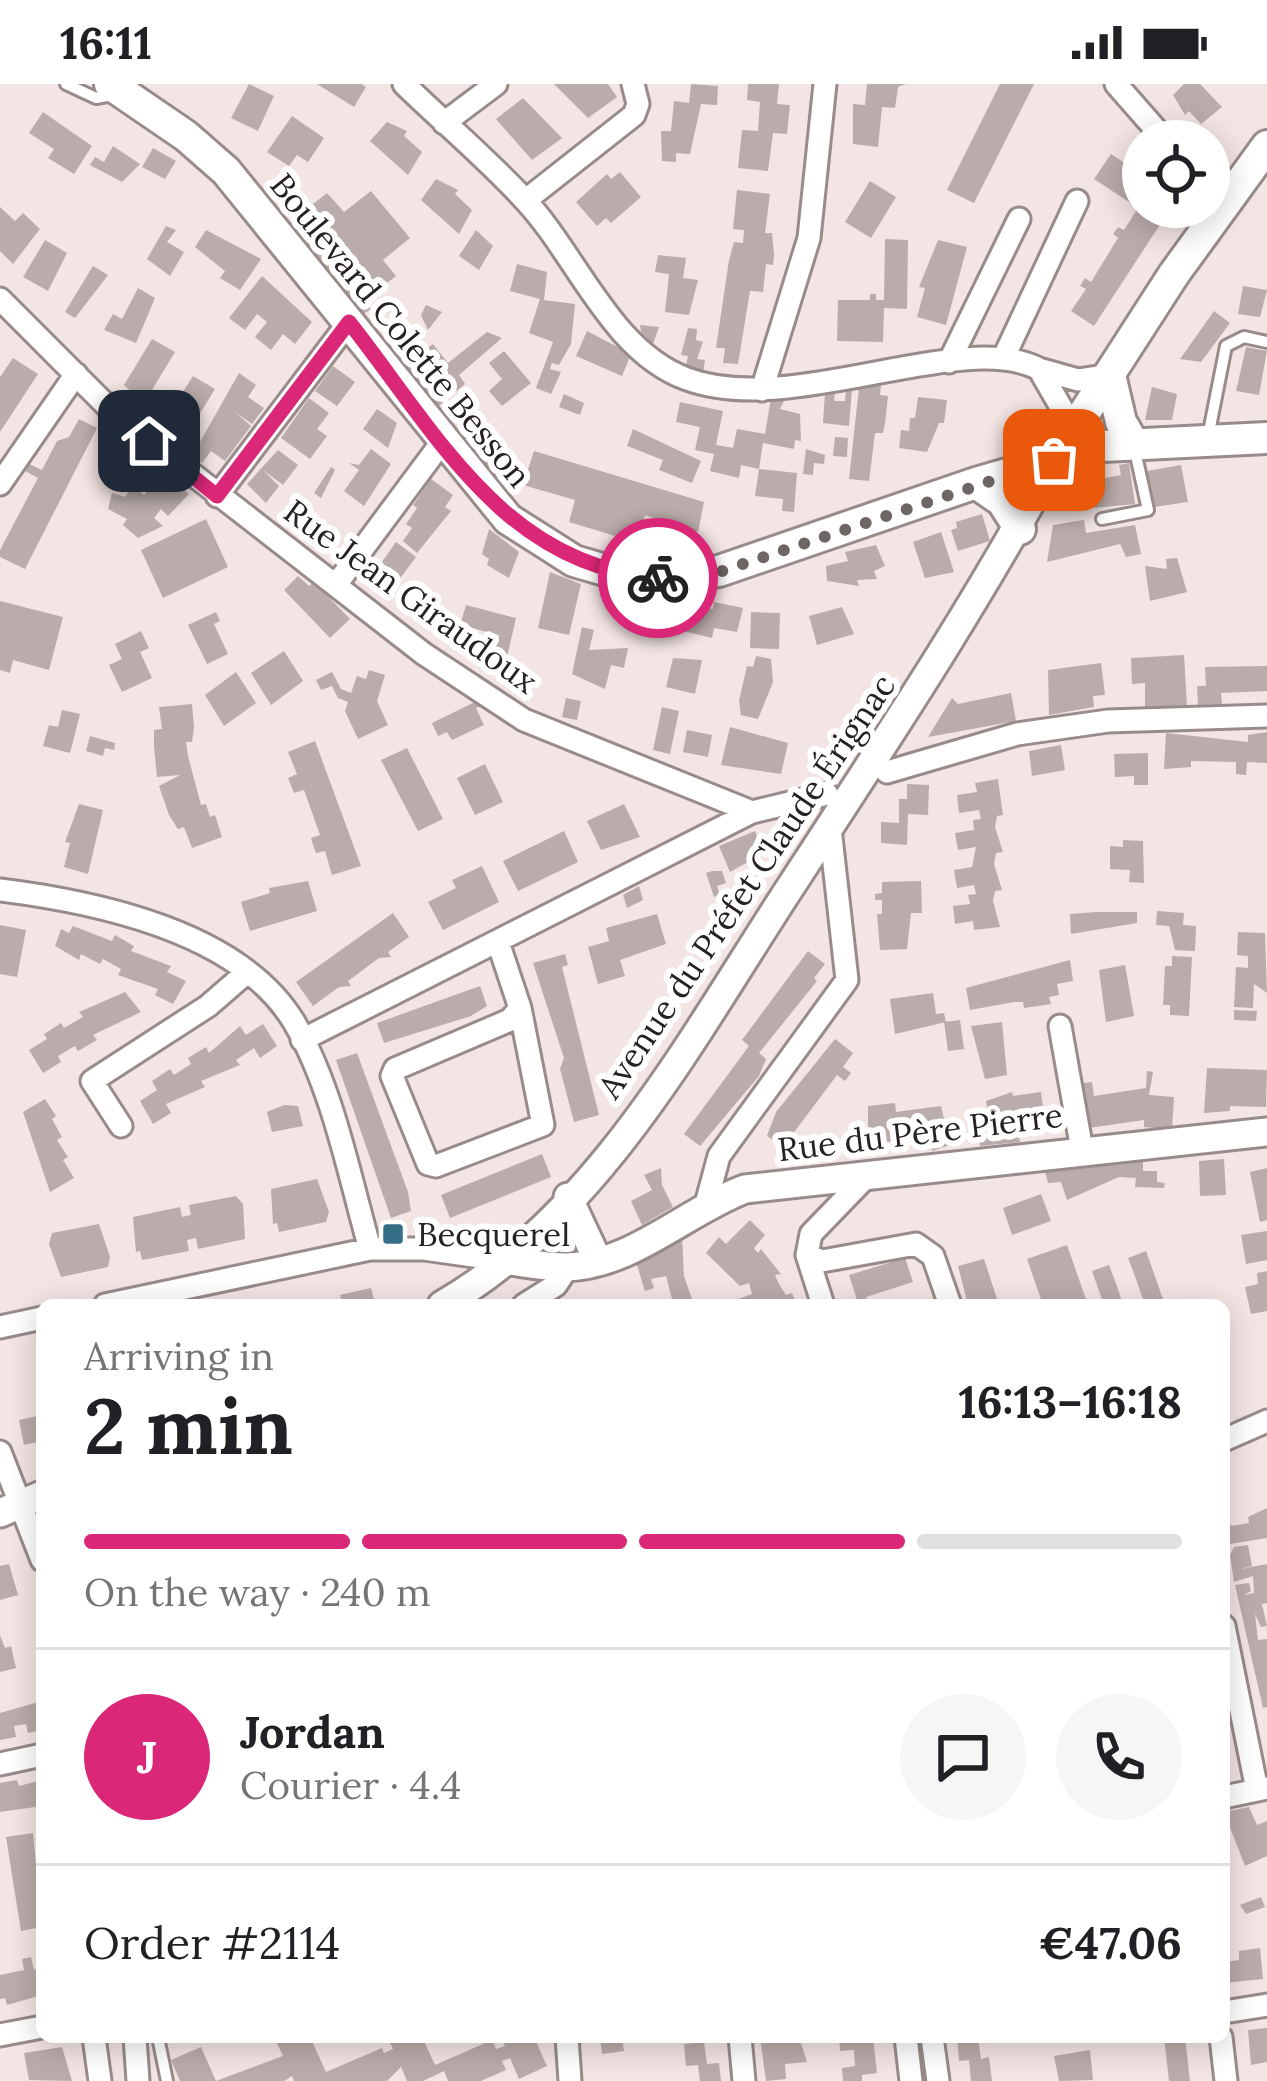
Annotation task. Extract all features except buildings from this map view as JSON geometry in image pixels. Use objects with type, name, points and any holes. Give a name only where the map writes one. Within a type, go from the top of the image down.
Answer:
[{"type":"main road","name":"Boulevard Colette Besson","points":[[117,88],[226,172],[508,519],[574,561],[622,575],[670,579],[719,572],[1054,460],[1118,445],[1262,433]]},
{"type":"main road","points":[[1054,460],[1174,274],[1267,146]]},
{"type":"main road","points":[[1073,428],[1088,443],[1118,445],[1121,422],[1110,375]]},
{"type":"main road","points":[[976,483],[1002,501],[1020,529]]},
{"type":"street","points":[[404,84],[526,200],[609,314],[649,356],[686,379],[761,390],[1003,358],[1078,380],[1110,375]]},
{"type":"street","points":[[444,123],[496,84]]},
{"type":"street","points":[[526,200],[634,116],[638,104],[633,84]]},
{"type":"street","points":[[761,390],[808,238],[825,84]]},
{"type":"street","points":[[1116,84],[1148,120]]},
{"type":"street","points":[[1003,358],[1077,201]]},
{"type":"street","points":[[950,362],[1019,219]]},
{"type":"street","name":"Rue Jean Giraudoux","points":[[0,299],[115,414],[217,496],[338,582],[424,654],[524,720],[752,812]]},
{"type":"street","points":[[217,496],[349,322]]},
{"type":"street","points":[[1039,369],[1073,428]]},
{"type":"street","points":[[0,484],[76,374]]},
{"type":"street","points":[[338,582],[442,442]]},
{"type":"street","name":"Avenue du Préfet Claude Érignac","points":[[451,1299],[508,1261],[656,1094],[1020,529],[1054,460]]},
{"type":"street","points":[[887,772],[1017,734],[1108,721],[1267,716]]},
{"type":"street","points":[[711,793],[722,831]]},
{"type":"street","points":[[302,1040],[752,812],[827,794]]},
{"type":"street","points":[[706,1204],[719,1156],[847,980],[830,828]]},
{"type":"street","points":[[0,890],[131,914],[246,974],[276,1000],[302,1040],[370,1249]]},
{"type":"street","points":[[499,944],[520,1008],[543,1125],[436,1166],[428,1164],[392,1076],[395,1069],[502,1026],[520,1008]]},
{"type":"street","points":[[121,1126],[92,1081],[208,1006],[246,974]]},
{"type":"street","points":[[1060,1026],[1082,1150]]},
{"type":"street","name":"Rue du Père Pierre","points":[[508,1261],[568,1267],[598,1261],[656,1235],[706,1204],[746,1189],[1267,1132]]},
{"type":"street","points":[[821,1299],[807,1255],[812,1234],[869,1174]]},
{"type":"street","points":[[568,1197],[598,1261]]},
{"type":"street","points":[[807,1255],[822,1261],[916,1244],[933,1256],[948,1299]]},
{"type":"street","points":[[133,1299],[370,1249],[424,1249],[508,1261]]},
{"type":"street","points":[[534,1299],[556,1285],[568,1267]]},
{"type":"street","points":[[0,1328],[36,1319]]},
{"type":"street","points":[[1230,1437],[1267,1420]]},
{"type":"street","points":[[0,1452],[36,1545]]},
{"type":"street","points":[[1230,1652],[1262,1789],[1230,1796]]},
{"type":"street","points":[[0,1764],[36,1756]]},
{"type":"street","points":[[1230,2011],[1267,2005]]},
{"type":"street","points":[[0,2035],[36,2027]]},
{"type":"street","points":[[95,2043],[100,2081]]},
{"type":"street","points":[[135,2043],[138,2081]]},
{"type":"street","points":[[567,2043],[570,2081]]},
{"type":"street","points":[[741,2043],[744,2081]]},
{"type":"street","points":[[907,2043],[911,2081]]},
{"type":"street","points":[[933,2043],[938,2081]]},
{"type":"street","points":[[1222,2043],[1226,2081]]},
{"type":"lane","name":"Boulevard Colette Besson","points":[[66,84],[96,98],[117,88]]},
{"type":"lane","points":[[1208,437],[1226,346],[1244,338],[1267,342]]},
{"type":"lane","points":[[1102,519],[1148,510],[1118,445]]},
{"type":"lane","points":[[159,2043],[167,2081]]},
{"type":"way so far","points":[[658,578],[719,572],[1054,460]]},
{"type":"place","name":"Becquerel","points":[[393,1234]]},
{"type":"route","points":[[149,441],[217,496],[349,322],[508,519],[574,561],[622,575],[658,578]]}]
